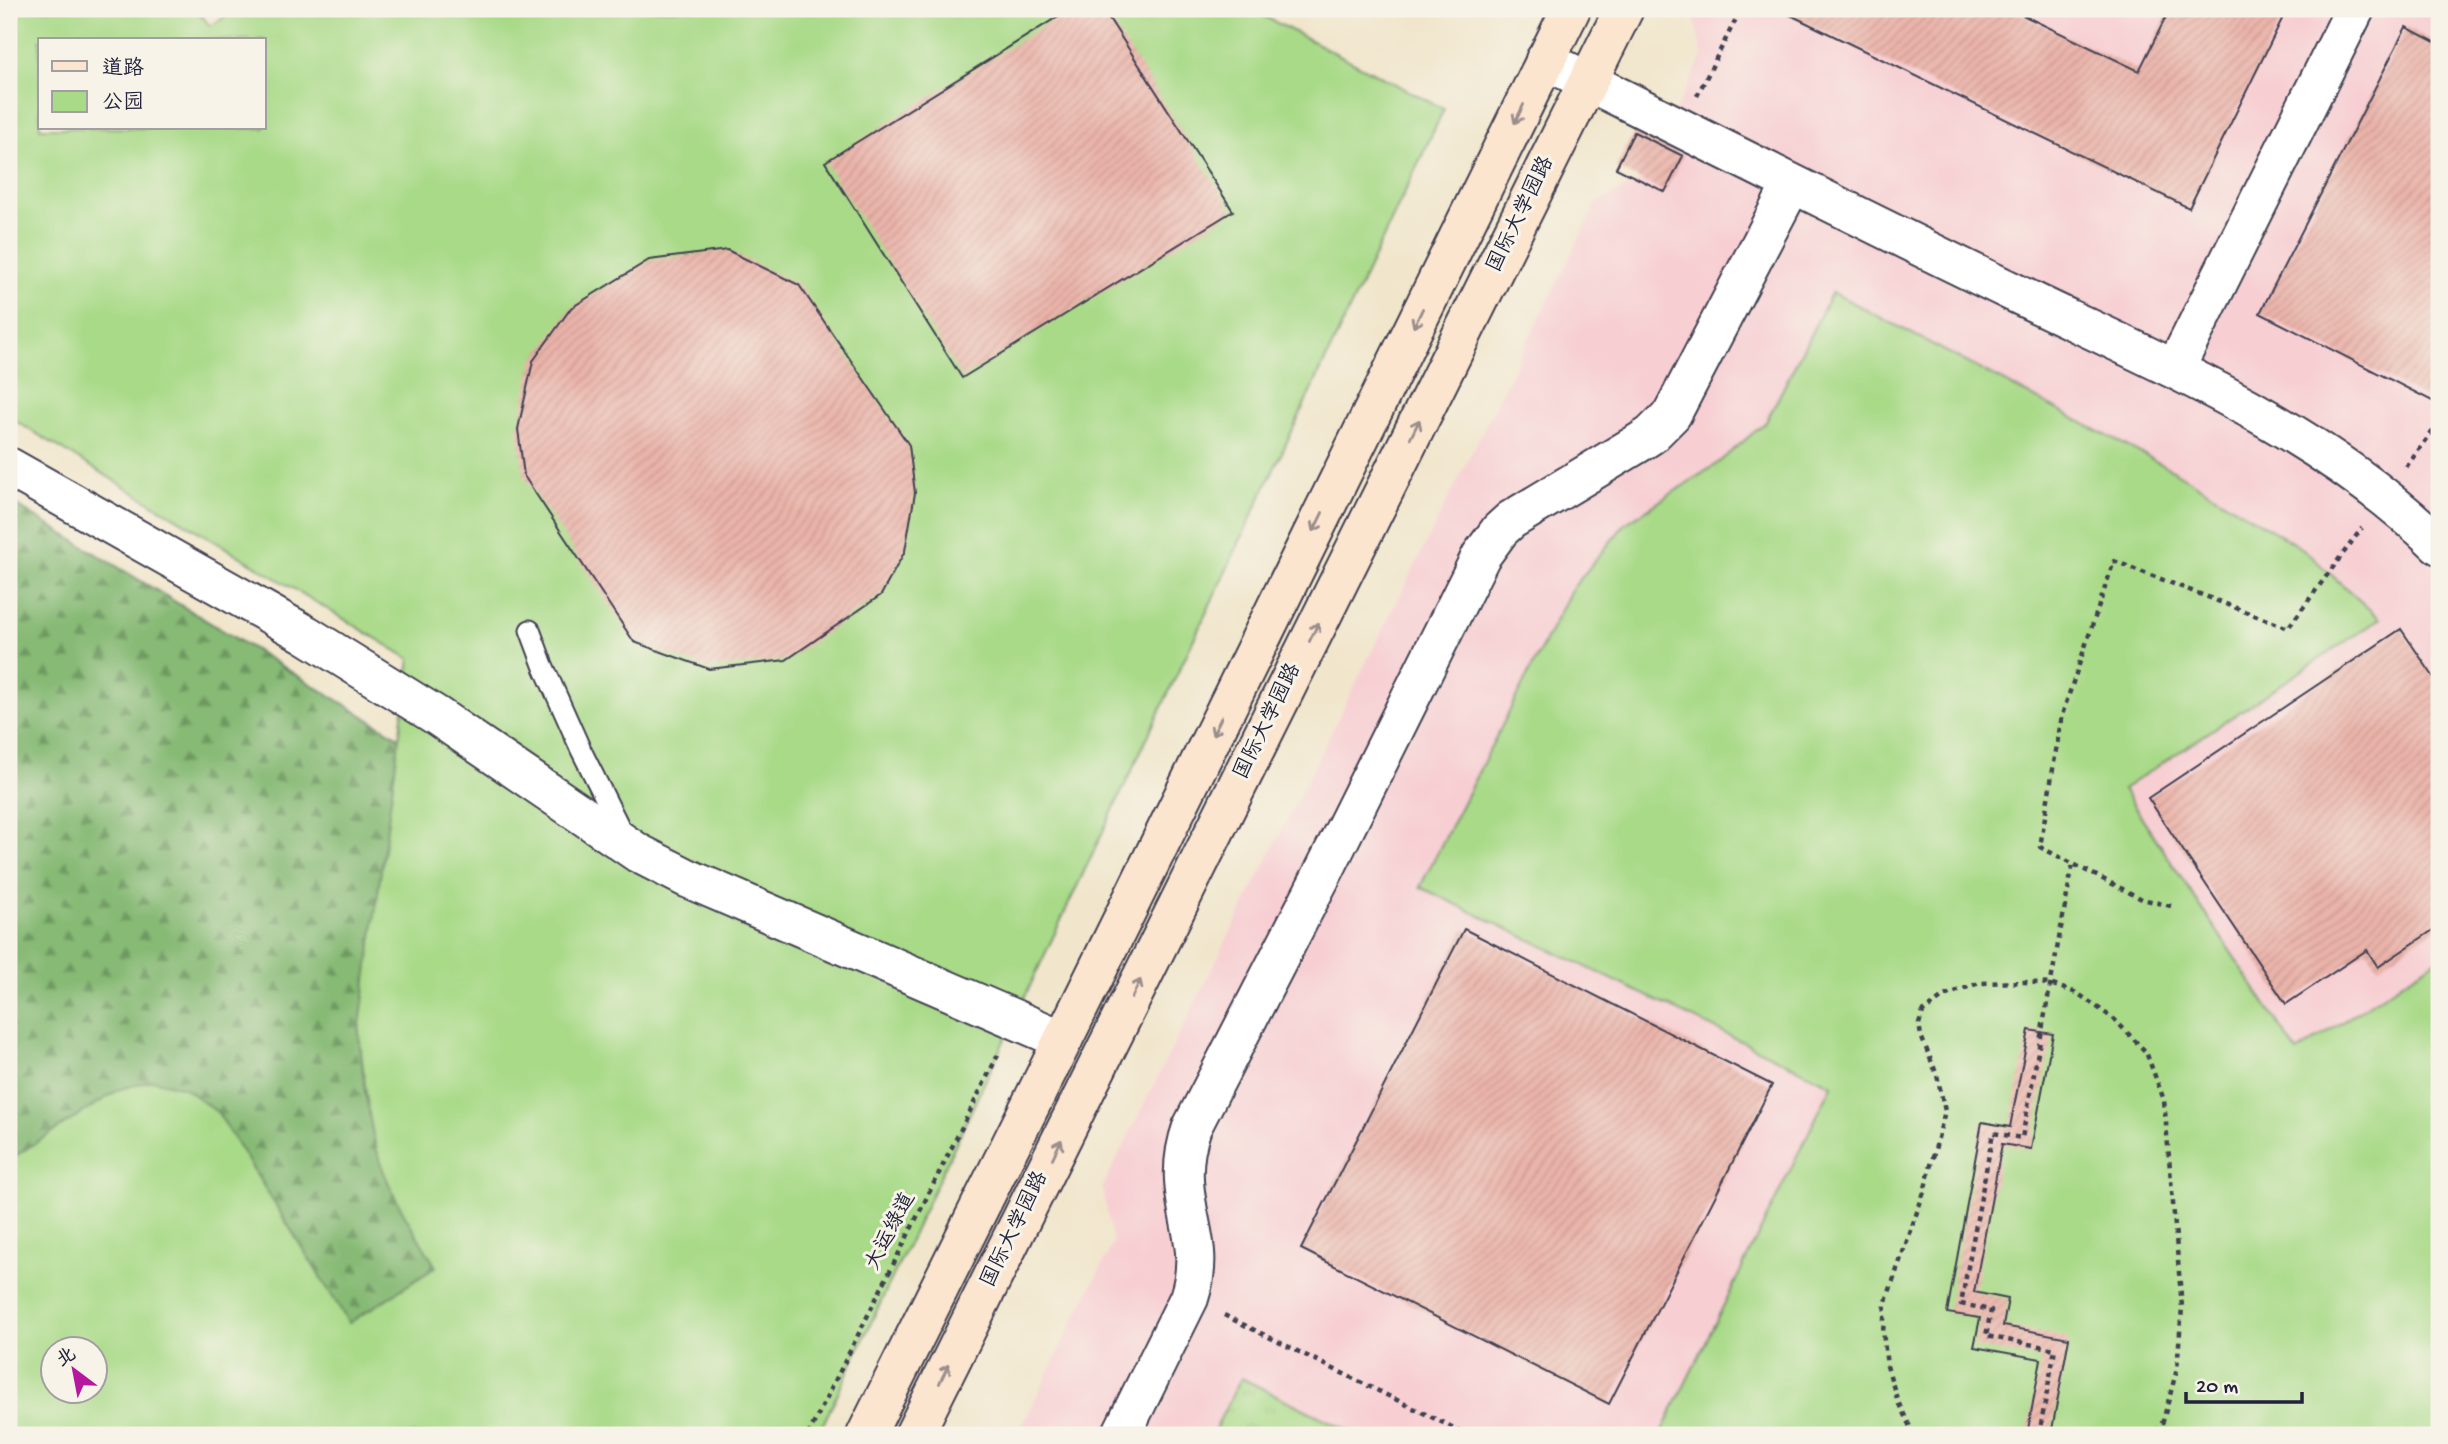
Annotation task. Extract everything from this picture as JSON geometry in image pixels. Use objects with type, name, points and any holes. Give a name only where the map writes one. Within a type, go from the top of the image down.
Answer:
[{"type":"street","name":"国际大学园路","points":[[866,1435],[1571,9]]},
{"type":"street","name":"国际大学园路","points":[[914,1435],[1624,9]]},
{"type":"street","points":[[2175,369],[2355,9]]},
{"type":"street","points":[[1545,60],[1792,184],[2242,403],[2345,466],[2385,496],[2439,545]]},
{"type":"street","points":[[1121,1435],[1189,1298],[1196,1277],[1197,1259],[1184,1183],[1186,1146],[1192,1126],[1326,867],[1481,555],[1500,530],[1519,515],[1651,435],[1672,414],[1792,184]]},
{"type":"street","points":[[9,467],[305,634],[437,716],[638,853],[687,878],[1063,1040]]},
{"type":"lane","points":[[530,630],[604,800],[620,829],[638,853]]},
{"type":"path","points":[[1681,128],[1741,9]]},
{"type":"path","points":[[2171,906],[2142,899],[2040,847],[2062,715],[2114,561],[2288,628],[2432,431],[2439,434]]},
{"type":"path","points":[[2039,1435],[2054,1349],[1986,1336],[1991,1310],[1961,1304],[1993,1133],[2022,1138],[2073,863]]},
{"type":"path","points":[[1914,1435],[1898,1402],[1883,1332],[1885,1304],[1924,1192],[1945,1111],[1937,1075],[1921,1036],[1919,1024],[1923,1012],[1944,996],[1979,983],[2025,982],[2050,984],[2077,993],[2114,1019],[2146,1052],[2164,1100],[2182,1307],[2177,1369],[2163,1421],[2156,1435]]},
{"type":"path","name":"大运绿道","points":[[807,1435],[998,1054]]},
{"type":"path","points":[[1189,1298],[1468,1435]]},
{"type":"shaded area","points":[[1695,9],[2439,9],[2439,1435],[1017,1435],[1113,1243],[1102,1188],[1597,203],[1639,181],[1695,71],[1702,56],[1693,12]]},
{"type":"green space","points":[[9,9],[196,9],[210,26],[238,9],[1250,9],[1444,109],[818,1435],[9,1435],[9,1160],[120,1089],[153,1080],[184,1088],[218,1113],[349,1323],[436,1267],[398,1202],[380,1161],[369,1113],[359,1032],[410,659],[9,417]]},
{"type":"green space","points":[[1832,292],[2171,469],[2303,549],[2380,619],[2123,789],[2297,1052],[2439,958],[2439,1435],[1661,1433],[1832,1085],[1420,887],[1571,590],[1625,524],[1718,463],[1766,422]]},
{"type":"green space","points":[[9,501],[405,741],[359,1032],[365,1091],[380,1161],[404,1212],[436,1267],[349,1323],[218,1113],[120,1089],[9,1160]]},
{"type":"green space","points":[[1241,1378],[1357,1435],[1212,1435]]},
{"type":"building","points":[[1070,9],[1103,9],[1233,211],[962,378],[825,162]]},
{"type":"building","points":[[1778,9],[2010,9],[2139,71],[2170,9],[2287,9],[2189,208]]},
{"type":"building","points":[[2406,27],[2439,44],[2439,391],[2434,402],[2260,313]]},
{"type":"building","points":[[1634,132],[1683,156],[1665,192],[1616,168]]},
{"type":"building","points":[[727,250],[799,285],[909,445],[915,493],[905,551],[881,595],[786,660],[709,669],[634,642],[524,476],[518,429],[533,361],[571,308],[649,260]]},
{"type":"building","points":[[2401,629],[2439,685],[2439,926],[2378,967],[2367,950],[2286,1004],[2148,798]]},
{"type":"building","points":[[1464,929],[1772,1085],[1609,1404],[1301,1249]]},
{"type":"building","points":[[2029,1030],[2053,1034],[2031,1149],[2002,1144],[1974,1292],[2008,1299],[2003,1326],[2069,1338],[2051,1435],[2027,1435],[2041,1359],[1974,1347],[1980,1318],[1947,1313],[1982,1122],[2010,1127]]}]
